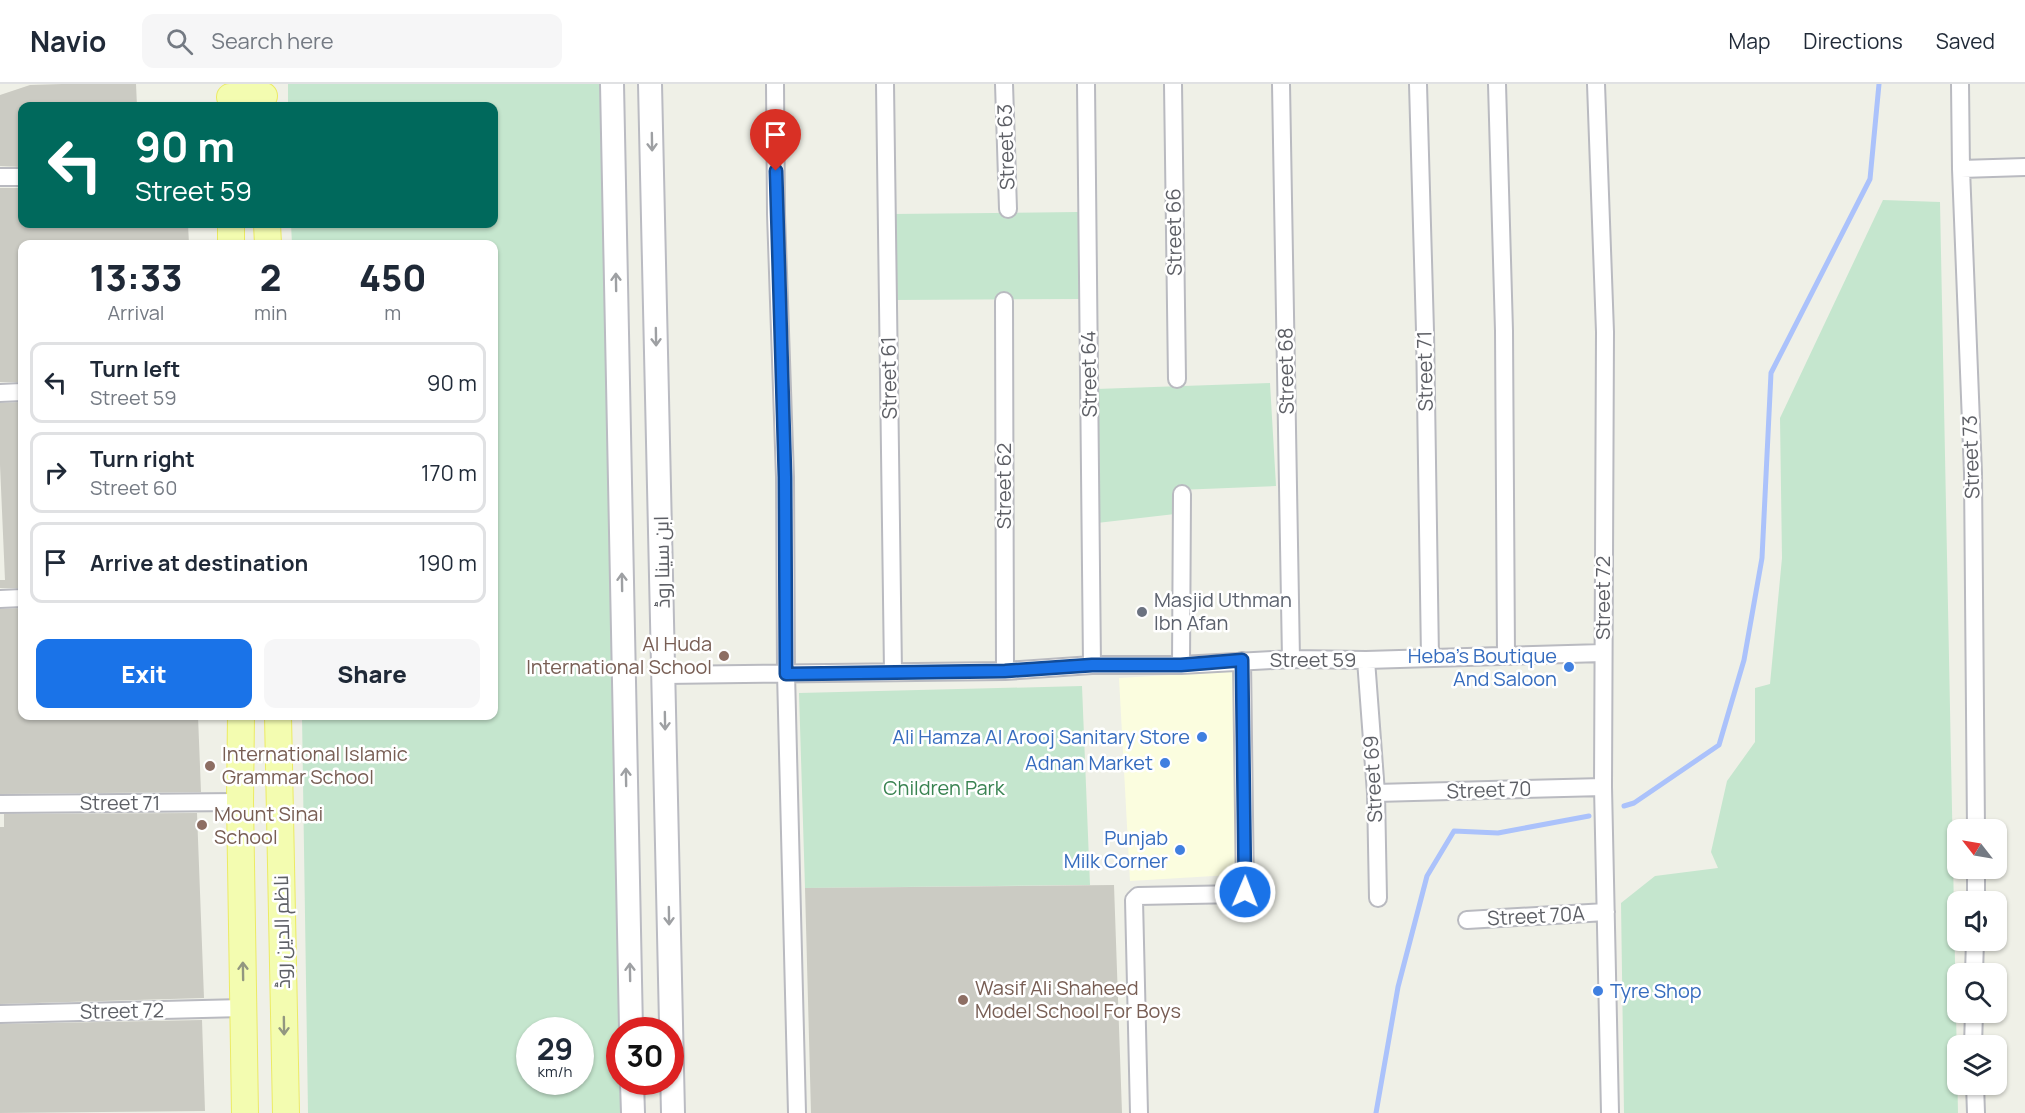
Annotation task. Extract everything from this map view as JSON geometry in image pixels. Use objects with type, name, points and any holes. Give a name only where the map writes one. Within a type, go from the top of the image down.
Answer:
[{"type":"main road","name":"ابن سینا روڈ","points":[[612,84],[631,1017]]},
{"type":"main road","name":"ابن سینا روڈ","points":[[651,84],[673,1113]]},
{"type":"main road","points":[[230,96],[264,96]]},
{"type":"main road","name":"ناظم الدین روڈ","points":[[241,720],[240,802],[245,1111]]},
{"type":"main road","name":"ناظم الدین روڈ","points":[[278,720],[286,1110]]},
{"type":"main road","points":[[632,1095],[633,1113]]},
{"type":"main road","points":[[245,1111],[286,1110]]},
{"type":"street","points":[[776,84],[776,214],[785,477],[786,674],[797,1113]]},
{"type":"street","name":"Street 61","points":[[885,84],[893,672]]},
{"type":"street","name":"Street 63","points":[[1004,84],[1008,209]]},
{"type":"street","name":"Street 64","points":[[1086,84],[1092,665]]},
{"type":"street","name":"Street 66","points":[[1173,84],[1177,379]]},
{"type":"street","name":"Street 68","points":[[1281,84],[1291,658]]},
{"type":"street","name":"Street 71","points":[[1418,84],[1425,331],[1430,658]]},
{"type":"street","points":[[1497,84],[1504,331],[1506,656]]},
{"type":"street","name":"Street 72","points":[[1596,84],[1605,332],[1603,787],[1610,1113]]},
{"type":"street","name":"Street 73","points":[[1960,84],[1961,169],[1973,473],[1976,819]]},
{"type":"street","points":[[1961,169],[2025,167]]},
{"type":"street","points":[[0,177],[18,177]]},
{"type":"street","name":"Street 62","points":[[1004,301],[1005,671]]},
{"type":"street","points":[[0,393],[18,392]]},
{"type":"street","points":[[1181,665],[1182,494]]},
{"type":"street","points":[[0,599],[18,598]]},
{"type":"street","name":"Street 59","points":[[664,675],[1005,671],[1092,665],[1181,665],[1291,658],[1365,660],[1603,653]]},
{"type":"street","points":[[1139,1113],[1134,900],[1138,896],[1241,894],[1245,892],[1242,660]]},
{"type":"street","name":"Street 69","points":[[1365,660],[1376,793],[1378,898]]},
{"type":"street","name":"Street 70","points":[[1376,793],[1603,787]]},
{"type":"street","name":"Street 71","points":[[0,804],[240,802]]},
{"type":"street","name":"Street 70A","points":[[1467,920],[1606,912]]},
{"type":"street","name":"Street 72","points":[[0,1014],[243,1008]]},
{"type":"street","points":[[1975,1095],[1976,1113]]},
{"type":"shaded area","name":"Adnan Market","points":[[1236,671],[1247,874],[1130,881],[1119,678]]},
{"type":"green space","points":[[288,84],[602,84],[623,1017],[606,1017],[606,1095],[624,1095],[624,1113],[308,1113],[302,720],[498,720],[498,240],[292,240],[291,228],[498,228],[498,102],[288,102]]},
{"type":"green space","points":[[1883,200],[1940,202],[1952,819],[1947,819],[1947,879],[1953,879],[1954,891],[1947,891],[1947,951],[1955,951],[1955,963],[1947,963],[1947,1023],[1956,1023],[1956,1035],[1947,1035],[1947,1095],[1958,1095],[1958,1113],[1624,1113],[1621,903],[1655,876],[1718,868],[1711,852],[1727,781],[1755,742],[1755,688],[1770,684],[1782,558],[1780,418]]},
{"type":"green space","points":[[1078,212],[1079,299],[893,300],[892,214]]},
{"type":"green space","points":[[1270,383],[1276,486],[1178,490],[1175,514],[1097,523],[1096,389]]},
{"type":"green space","name":"Children Park","points":[[1082,686],[1090,885],[805,888],[799,693]]},
{"type":"building","points":[[136,84],[137,102],[18,102],[18,167],[0,166],[0,95],[30,85]]},
{"type":"building","points":[[0,188],[18,188],[18,228],[188,228],[189,240],[18,240],[18,382],[0,382]]},
{"type":"building","points":[[18,402],[18,588],[0,588],[0,580],[5,580],[0,403]]},
{"type":"building","points":[[18,608],[18,720],[198,720],[201,792],[0,794],[0,609]]},
{"type":"building","points":[[197,813],[204,998],[0,1004],[0,827],[4,827],[4,814]]},
{"type":"building","name":"Wasif Ali Shaheed Model School For Boys","points":[[1114,885],[1122,1113],[811,1113],[805,888]]},
{"type":"building","points":[[202,1020],[205,1111],[0,1113],[0,1024]]},
{"type":"waterway","points":[[1624,806],[1634,803],[1719,745],[1744,660],[1762,558],[1771,373],[1870,179],[1879,84]]},
{"type":"waterway","points":[[1376,1113],[1398,987],[1427,876],[1454,831],[1498,833],[1589,816]]},
{"type":"place","name":"Masjid Uthman Ibn Afan","points":[[1142,612]]},
{"type":"place","name":"Al Huda International School","points":[[724,656]]},
{"type":"place","name":"Heba’s Boutique And Saloon","points":[[1569,667]]},
{"type":"place","name":"Ali Hamza Al Arooj Sanitary Store","points":[[1202,737]]},
{"type":"place","name":"Adnan Market","points":[[1165,763]]},
{"type":"place","name":"International Islamic Grammar School","points":[[210,766]]},
{"type":"place","name":"Mount Sinai School","points":[[202,825]]},
{"type":"place","name":"Punjab Milk Corner","points":[[1180,850]]},
{"type":"place","name":"Tyre Shop","points":[[1598,991]]},
{"type":"place","name":"Wasif Ali Shaheed Model School For Boys","points":[[963,1000]]},
{"type":"route","points":[[776,171],[785,477],[786,674],[1005,671],[1092,665],[1181,665],[1242,660],[1245,892]]}]
